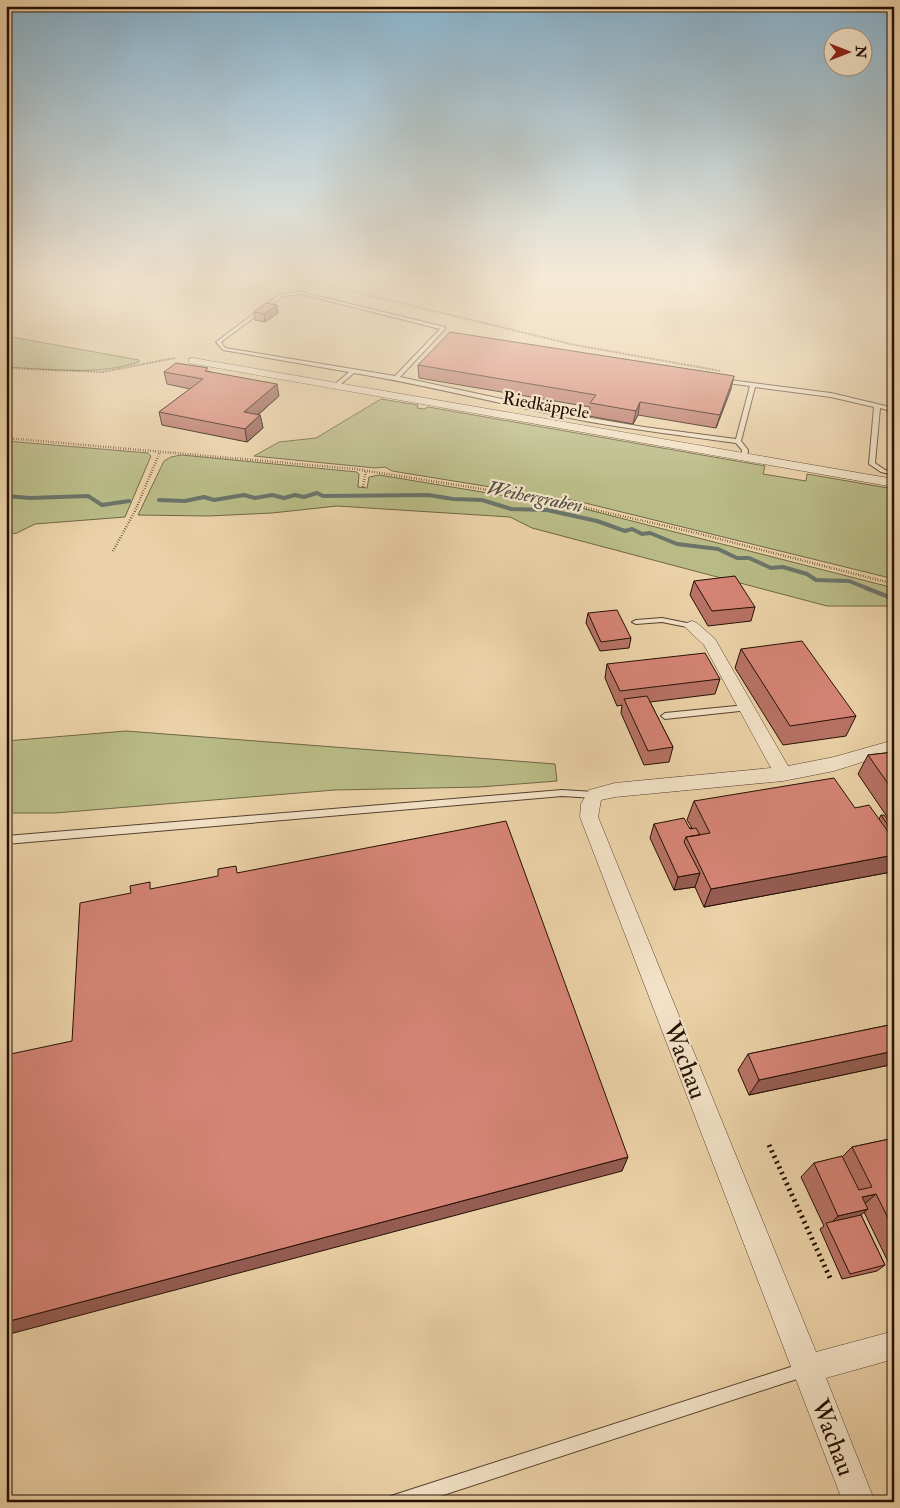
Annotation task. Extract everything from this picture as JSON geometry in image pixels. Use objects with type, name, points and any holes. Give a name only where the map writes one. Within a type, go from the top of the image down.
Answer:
[{"type":"street","name":"Riedkäppele","points":[[193,361],[894,484]]},
{"type":"street","points":[[692,626],[710,642],[717,663],[746,708],[783,774]]},
{"type":"street","points":[[595,795],[615,790],[677,783],[783,774],[834,764],[894,746]]},
{"type":"street","name":"Wachau","points":[[595,795],[590,804],[589,817],[859,1502]]},
{"type":"street","points":[[808,1369],[894,1345]]},
{"type":"lane","points":[[221,346],[223,349],[396,378],[585,419],[644,429],[738,441],[745,450],[744,457]]},
{"type":"lane","points":[[396,378],[426,346]]},
{"type":"lane","points":[[336,386],[353,371]]},
{"type":"lane","points":[[714,380],[831,395],[894,410]]},
{"type":"lane","points":[[738,441],[753,385]]},
{"type":"lane","points":[[877,406],[872,464],[883,471],[894,473]]},
{"type":"lane","points":[[636,622],[662,620],[692,626]]},
{"type":"lane","points":[[665,716],[746,708]]},
{"type":"lane","points":[[6,840],[552,794],[595,795]]},
{"type":"lane","points":[[397,1502],[808,1369]]},
{"type":"path","points":[[583,346],[722,371]]},
{"type":"path","points":[[6,368],[102,372],[175,358]]},
{"type":"path","points":[[6,438],[366,470],[578,505],[894,584]]},
{"type":"path","points":[[113,551],[135,511],[160,452]]},
{"type":"path","points":[[363,487],[366,470]]},
{"type":"path","points":[[769,1145],[831,1280]]},
{"type":"green space","points":[[6,346],[63,346],[139,360],[139,362],[123,366],[90,370],[6,367]]},
{"type":"green space","points":[[381,399],[418,405],[417,408],[424,409],[428,407],[765,466],[763,474],[806,481],[807,474],[894,489],[894,579],[577,501],[392,471],[385,467],[375,468],[254,456],[279,442],[316,438]]},
{"type":"green space","points":[[6,441],[148,453],[151,456],[125,517],[35,524],[17,533],[6,535]]},
{"type":"green space","points":[[181,455],[357,472],[359,474],[358,487],[367,488],[369,477],[379,475],[585,509],[894,588],[894,606],[827,606],[532,528],[510,517],[337,506],[272,513],[209,516],[138,515],[164,461]]},
{"type":"green space","points":[[126,731],[555,764],[557,781],[480,787],[335,790],[55,813],[6,813],[6,741]]},
{"type":"building","points":[[436,346],[543,346],[734,376],[720,415],[640,402],[636,411],[590,403],[596,395],[418,365]]},
{"type":"building","points":[[176,363],[208,368],[205,371],[277,384],[244,412],[260,415],[245,429],[159,412],[203,379],[164,372]]},
{"type":"building","points":[[735,576],[755,607],[712,611],[694,581]]},
{"type":"building","points":[[617,610],[631,638],[601,642],[588,613]]},
{"type":"building","points":[[802,641],[856,716],[790,726],[741,649]]},
{"type":"building","points":[[705,653],[720,679],[620,691],[607,664]]},
{"type":"building","points":[[647,696],[673,747],[648,751],[624,699]]},
{"type":"building","points":[[894,752],[894,792],[868,755]]},
{"type":"building","points":[[834,778],[855,808],[869,805],[894,840],[894,855],[711,889],[686,837],[710,833],[694,801]]},
{"type":"building","points":[[881,815],[884,815],[894,829],[894,834]]},
{"type":"building","points":[[684,818],[690,829],[696,828],[700,835],[686,837],[684,842],[700,873],[678,877],[654,824]]},
{"type":"building","points":[[506,821],[628,1157],[6,1322],[6,1055],[72,1041],[80,903],[131,893],[130,886],[150,882],[150,889],[218,876],[218,869],[236,866],[237,873]]},
{"type":"building","points":[[894,1024],[894,1051],[759,1080],[748,1054]]},
{"type":"building","points":[[894,1138],[894,1230],[876,1194],[862,1197],[868,1209],[838,1216],[814,1163],[842,1156],[859,1190],[872,1187],[852,1147]]},
{"type":"building","points":[[861,1215],[885,1265],[850,1274],[826,1223]]},
{"type":"waterway","name":"Weihergraben","points":[[159,500],[185,501],[204,497],[214,500],[244,495],[255,498],[272,495],[284,498],[295,495],[304,497],[317,493],[323,496],[428,495],[453,499],[482,500],[511,509],[547,510],[597,521],[625,531],[632,529],[642,534],[650,533],[677,544],[718,549],[737,558],[749,558],[771,568],[783,567],[807,574],[816,580],[849,581],[869,589]]},
{"type":"waterway","name":"Weihergraben","points":[[6,496],[30,498],[88,496],[102,505],[129,501]]},
{"type":"waterway","name":"Weihergraben","points":[[866,588],[894,599]]}]
